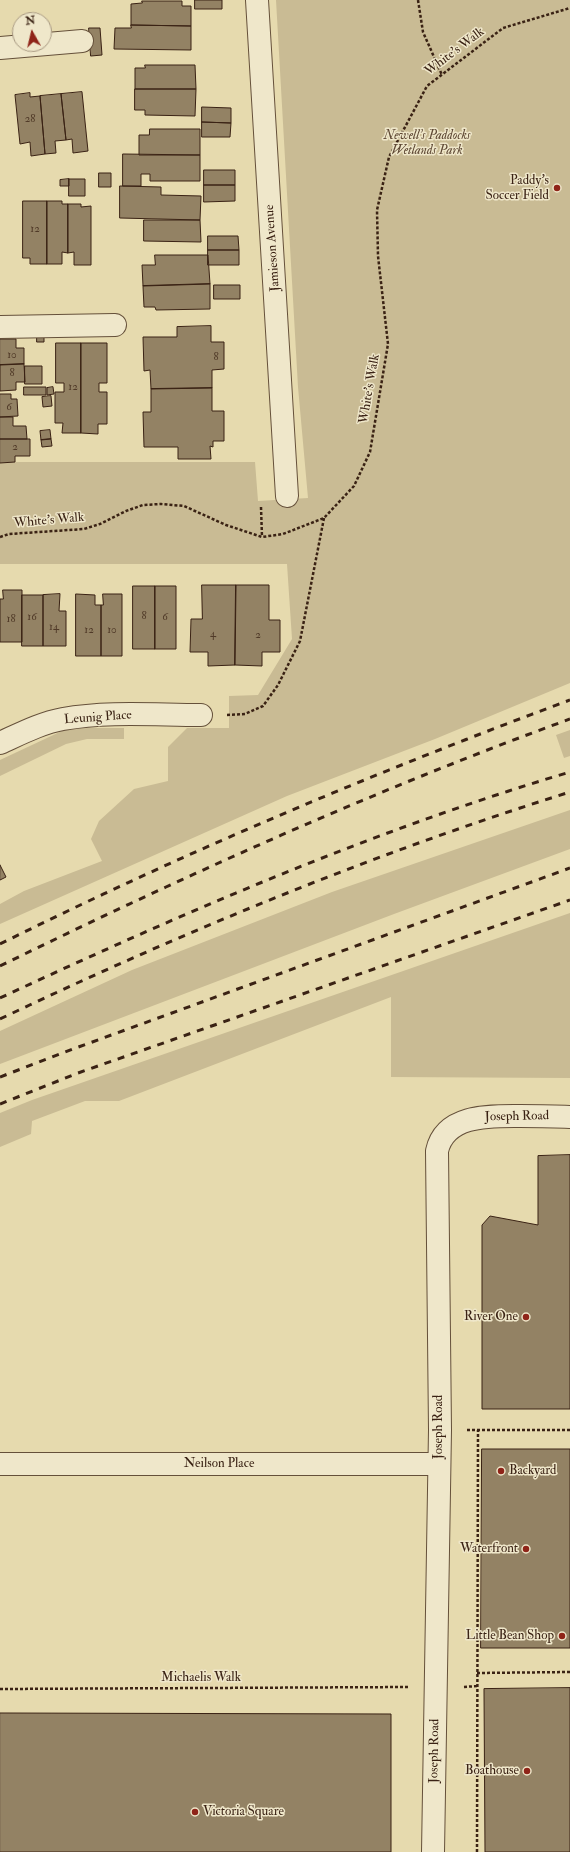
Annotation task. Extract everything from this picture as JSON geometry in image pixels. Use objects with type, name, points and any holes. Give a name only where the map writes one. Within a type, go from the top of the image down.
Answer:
[{"type":"street","name":"Jamieson Avenue","points":[[257,0],[287,496]]},
{"type":"street","points":[[0,48],[82,41]]},
{"type":"street","points":[[0,327],[115,325]]},
{"type":"street","name":"Leunig Place","points":[[0,744],[31,729],[62,719],[106,715],[201,715]]},
{"type":"street","name":"Joseph Road","points":[[433,1852],[440,1430],[436,1171],[439,1143],[453,1126],[472,1119],[496,1116],[570,1117]]},
{"type":"street","name":"Neilson Place","points":[[0,1464],[439,1464]]},
{"type":"path","points":[[418,0],[423,32],[442,75]]},
{"type":"path","name":"White's Walk","points":[[0,537],[9,534],[84,529],[100,524],[126,510],[143,505],[160,504],[184,506],[226,525],[262,537],[283,534],[324,518],[354,486],[370,452],[388,344],[378,256],[377,210],[390,157],[427,86],[503,28],[570,8]]},
{"type":"path","points":[[201,715],[245,714],[263,706],[278,685],[300,641],[324,518]]},
{"type":"path","points":[[440,1430],[570,1430]]},
{"type":"path","points":[[477,1852],[478,1430]]},
{"type":"path","points":[[477,1672],[570,1672]]},
{"type":"path","points":[[458,1687],[477,1686]]},
{"type":"path","name":"Michaelis Walk","points":[[0,1689],[402,1687]]},
{"type":"green space","name":"Newell's Paddocks Wetlands Park","points":[[276,0],[570,0],[570,683],[435,739],[287,796],[0,924],[0,904],[24,891],[102,861],[91,839],[99,821],[134,789],[168,781],[168,747],[187,728],[229,728],[229,696],[258,695],[292,639],[287,564],[0,564],[0,462],[255,462],[258,501],[308,498],[298,387]]},
{"type":"green space","points":[[87,728],[124,728],[124,739],[87,739],[66,744],[0,776],[0,760],[64,730]]},
{"type":"green space","points":[[570,730],[570,756],[564,758],[556,735]]},
{"type":"green space","points":[[570,810],[570,849],[394,914],[0,1064],[0,1031],[132,970],[332,892]]},
{"type":"green space","points":[[570,913],[570,1078],[391,1077],[391,997],[119,1101],[85,1101],[32,1121],[31,1134],[0,1147],[0,1113],[32,1100]]},
{"type":"building","points":[[195,0],[222,0],[222,9],[195,9]]},
{"type":"building","points":[[142,1],[182,1],[182,6],[191,6],[191,26],[131,25],[131,4],[142,3]]},
{"type":"building","points":[[131,25],[191,26],[191,50],[114,49],[115,28],[131,28]]},
{"type":"building","points":[[89,28],[100,28],[102,55],[91,56]]},
{"type":"building","points":[[145,65],[195,65],[196,89],[135,89],[135,68],[145,68]]},
{"type":"building","points":[[135,89],[196,89],[195,116],[145,115],[145,110],[135,110]]},
{"type":"building","points":[[82,92],[88,151],[73,153],[72,139],[66,140],[61,94]]},
{"type":"building","points":[[30,93],[30,97],[40,96],[45,154],[31,156],[30,142],[20,144],[15,95]]},
{"type":"building","points":[[61,94],[66,140],[55,141],[56,153],[45,154],[40,96]]},
{"type":"building","points":[[202,107],[231,108],[231,123],[202,122]]},
{"type":"building","points":[[202,122],[231,123],[230,137],[202,137]]},
{"type":"building","points":[[150,129],[200,129],[200,155],[139,155],[139,135],[149,135]]},
{"type":"building","points":[[123,154],[200,155],[200,181],[150,181],[150,174],[141,174],[141,186],[123,186]]},
{"type":"building","points":[[204,170],[235,170],[235,185],[204,185]]},
{"type":"building","points":[[99,173],[111,173],[111,187],[99,187]]},
{"type":"building","points":[[69,179],[69,186],[60,186],[60,180]]},
{"type":"building","points":[[69,179],[85,179],[85,196],[69,196]]},
{"type":"building","points":[[204,185],[235,185],[235,201],[204,202]]},
{"type":"building","points":[[120,186],[161,187],[161,195],[201,196],[200,220],[120,218]]},
{"type":"building","points":[[23,201],[47,201],[47,264],[30,264],[30,258],[23,258]]},
{"type":"building","points":[[47,201],[62,201],[62,204],[68,204],[68,253],[62,252],[62,264],[47,264]]},
{"type":"building","points":[[68,204],[81,204],[81,207],[91,206],[91,265],[74,265],[74,252],[68,253]]},
{"type":"building","points":[[144,220],[200,220],[201,242],[144,241]]},
{"type":"building","points":[[208,236],[238,236],[239,250],[208,250]]},
{"type":"building","points":[[208,250],[239,250],[239,265],[208,265]]},
{"type":"building","points":[[155,255],[208,255],[210,284],[143,286],[142,265],[155,265]]},
{"type":"building","points":[[210,284],[210,309],[156,310],[155,307],[144,307],[143,286]]},
{"type":"building","points":[[214,285],[240,285],[240,299],[214,299]]},
{"type":"building","points":[[211,326],[211,342],[224,342],[224,369],[212,370],[212,388],[151,389],[150,370],[144,371],[143,337],[177,337],[177,327]]},
{"type":"building","points":[[37,333],[44,333],[44,342],[37,342]]},
{"type":"building","points":[[0,339],[16,339],[16,348],[24,348],[24,364],[0,365]]},
{"type":"building","points":[[56,343],[81,343],[81,433],[62,433],[63,423],[55,423],[55,392],[64,392],[64,383],[56,383]]},
{"type":"building","points":[[81,343],[107,343],[107,383],[99,383],[99,392],[107,392],[107,424],[98,424],[98,434],[81,433]]},
{"type":"building","points":[[24,364],[25,382],[16,382],[16,390],[0,391],[0,365]]},
{"type":"building","points":[[25,366],[42,366],[42,384],[25,384]]},
{"type":"building","points":[[24,387],[46,387],[46,395],[24,395]]},
{"type":"building","points":[[53,387],[54,394],[47,395],[47,388]]},
{"type":"building","points":[[212,388],[212,411],[224,411],[224,441],[213,441],[213,447],[210,446],[211,459],[178,459],[178,447],[144,447],[143,412],[151,412],[151,389]]},
{"type":"building","points":[[0,394],[11,394],[11,399],[17,399],[18,416],[0,417]]},
{"type":"building","points":[[51,396],[52,406],[43,407],[42,397]]},
{"type":"building","points":[[0,417],[13,417],[13,426],[26,426],[27,439],[0,439]]},
{"type":"building","points":[[50,430],[51,439],[41,440],[40,431]]},
{"type":"building","points":[[0,439],[30,439],[30,456],[15,456],[15,462],[0,463]]},
{"type":"building","points":[[51,439],[52,446],[42,447],[41,440]]},
{"type":"building","points":[[202,585],[236,585],[235,665],[208,666],[208,652],[190,652],[191,619],[202,619]]},
{"type":"building","points":[[236,585],[269,585],[269,620],[280,620],[280,652],[262,652],[262,666],[235,665]]},
{"type":"building","points":[[133,586],[155,586],[155,649],[133,649]]},
{"type":"building","points":[[155,586],[176,586],[176,649],[155,649]]},
{"type":"building","points":[[3,590],[22,590],[22,642],[0,642],[0,599],[3,599]]},
{"type":"building","points":[[60,594],[59,611],[66,611],[66,646],[43,646],[43,595]]},
{"type":"building","points":[[76,594],[95,595],[95,605],[101,605],[101,656],[76,656]]},
{"type":"building","points":[[103,594],[122,594],[122,656],[101,656],[101,605],[103,605]]},
{"type":"building","points":[[22,595],[43,595],[43,646],[22,646]]},
{"type":"building","points":[[0,865],[6,877],[0,880]]},
{"type":"building","name":"River One","points":[[570,1155],[570,1409],[482,1409],[482,1225],[490,1216],[538,1225],[538,1156]]},
{"type":"building","name":"Waterfront","points":[[482,1449],[570,1449],[570,1648],[481,1648]]},
{"type":"building","name":"Boathouse","points":[[570,1688],[570,1852],[485,1852],[484,1689]]},
{"type":"building","name":"Victoria Square","points":[[0,1713],[391,1714],[391,1852],[0,1852]]},
{"type":"railway","points":[[0,944],[140,877],[282,814],[497,727],[570,700]]},
{"type":"railway","points":[[0,966],[140,899],[353,804],[497,746],[570,719]]},
{"type":"railway","points":[[0,998],[210,904],[281,874],[424,820],[570,772]]},
{"type":"railway","points":[[0,1019],[140,955],[281,895],[425,841],[570,792]]},
{"type":"railway","points":[[0,1077],[570,868]]},
{"type":"railway","points":[[0,1104],[78,1073],[570,900]]},
{"type":"place","name":"Paddy's Soccer Field","points":[[557,188]]},
{"type":"place","name":"River One","points":[[526,1317]]},
{"type":"place","name":"Backyard","points":[[501,1471]]},
{"type":"place","name":"Waterfront","points":[[526,1549]]},
{"type":"place","name":"Little Bean Shop","points":[[562,1636]]},
{"type":"place","name":"Boathouse","points":[[527,1771]]},
{"type":"place","name":"Victoria Square","points":[[195,1812]]}]
